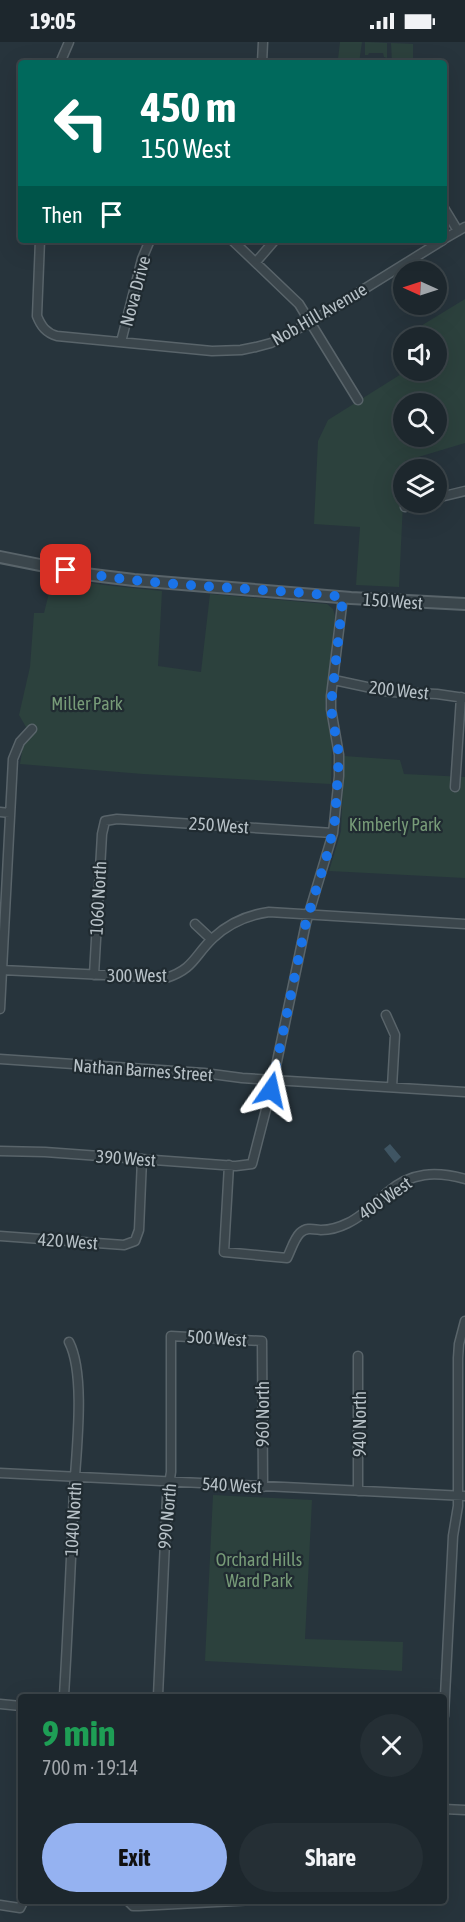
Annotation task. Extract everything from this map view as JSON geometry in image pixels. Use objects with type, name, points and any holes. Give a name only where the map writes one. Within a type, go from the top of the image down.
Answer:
[{"type":"street","points":[[61,60],[69,42]]},
{"type":"street","points":[[262,60],[263,42]]},
{"type":"street","points":[[447,212],[461,229]]},
{"type":"street","name":"Nob Hill Avenue","points":[[447,238],[461,229]]},
{"type":"street","name":"Nob Hill Avenue","points":[[40,243],[37,316],[43,328],[48,332],[57,336],[212,351],[241,350],[271,343],[311,322],[438,243]]},
{"type":"street","name":"Nova Drive","points":[[121,342],[142,259],[149,243]]},
{"type":"street","points":[[235,243],[295,298],[358,400]]},
{"type":"street","points":[[255,262],[272,243]]},
{"type":"street","points":[[447,495],[465,491]]},
{"type":"street","name":"150 West","points":[[0,557],[123,579],[343,597],[465,604]]},
{"type":"street","points":[[273,1080],[309,913],[333,833],[339,755],[331,709],[343,597]]},
{"type":"street","name":"200 West","points":[[334,680],[390,692],[437,694],[463,698]]},
{"type":"street","points":[[456,787],[463,698]]},
{"type":"street","points":[[0,1009],[13,759],[20,742],[32,729]]},
{"type":"street","points":[[0,813],[10,813]]},
{"type":"street","name":"250 West","points":[[105,821],[117,819],[333,833]]},
{"type":"street","name":"1060 North","points":[[94,975],[102,834],[105,821]]},
{"type":"street","name":"300 West","points":[[2,970],[166,978],[186,969],[211,939],[230,924],[257,914],[280,911],[465,924]]},
{"type":"street","points":[[195,924],[211,939]]},
{"type":"street","points":[[386,1015],[395,1035],[392,1087]]},
{"type":"street","name":"Nathan Barnes Street","points":[[0,1059],[204,1073],[242,1078],[465,1092]]},
{"type":"street","name":"390 West","points":[[0,1152],[45,1152],[243,1166],[252,1164],[273,1080]]},
{"type":"street","name":"420 West","points":[[0,1236],[124,1245],[135,1241],[139,1230],[142,1159]]},
{"type":"street","name":"400 West","points":[[229,1165],[224,1252],[287,1258],[302,1231],[310,1228],[331,1228],[348,1223],[362,1215],[408,1178],[432,1173],[465,1179]]},
{"type":"street","points":[[445,1694],[453,1536],[462,1496],[458,1358],[465,1321]]},
{"type":"street","name":"500 West","points":[[171,1336],[262,1341]]},
{"type":"street","name":"990 North","points":[[158,1694],[166,1520],[171,1472],[171,1336]]},
{"type":"street","name":"960 North","points":[[262,1341],[263,1487]]},
{"type":"street","name":"1040 North","points":[[64,1694],[78,1414],[78,1365],[69,1342]]},
{"type":"street","name":"940 North","points":[[358,1356],[358,1491]]},
{"type":"street","name":"540 West","points":[[0,1473],[462,1496]]},
{"type":"street","points":[[0,1704],[18,1706]]},
{"type":"street","points":[[447,1809],[465,1810]]},
{"type":"street","points":[[0,1905],[22,1904]]},
{"type":"street","points":[[134,1904],[139,1906],[178,1904]]},
{"type":"green space","points":[[340,42],[362,42],[359,60],[338,59]]},
{"type":"green space","points":[[365,42],[387,43],[387,58],[383,53],[365,55]]},
{"type":"green space","points":[[391,43],[413,44],[413,60],[392,60]]},
{"type":"green space","points":[[465,299],[465,443],[412,459],[393,459],[393,513],[403,513],[399,587],[356,585],[360,527],[314,524],[318,441],[328,420],[393,379],[393,381],[447,381],[447,327],[419,327],[439,315],[447,315],[447,310]]},
{"type":"green space","name":"Miller Park","points":[[53,577],[162,591],[158,666],[201,672],[210,594],[327,604],[333,609],[335,616],[325,706],[332,746],[331,784],[143,774],[20,764],[26,727],[19,715],[30,667],[34,613],[44,613]]},
{"type":"green space","name":"Kimberly Park","points":[[344,756],[400,760],[404,774],[465,777],[465,878],[329,871],[341,831]]},
{"type":"green space","name":"Orchard Hills Ward Park","points":[[213,1495],[312,1500],[305,1639],[403,1642],[402,1671],[205,1661]]},
{"type":"water","points":[[390,1144],[401,1157],[395,1163],[384,1149]]},
{"type":"route","points":[[66,570],[112,578],[180,585],[343,597],[331,709],[339,755],[335,820],[328,852],[306,922],[271,1090]]}]
